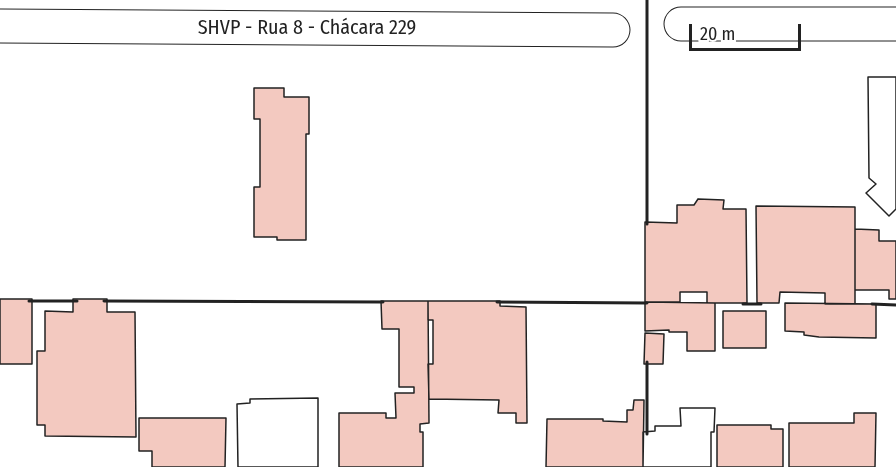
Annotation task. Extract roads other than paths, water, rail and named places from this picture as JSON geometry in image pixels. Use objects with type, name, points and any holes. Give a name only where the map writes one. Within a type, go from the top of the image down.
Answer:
[{"type":"street","points":[[681,24],[896,24]]},
{"type":"street","name":"SHVP - Rua 8 - Chácara 229","points":[[0,26],[614,30]]}]
